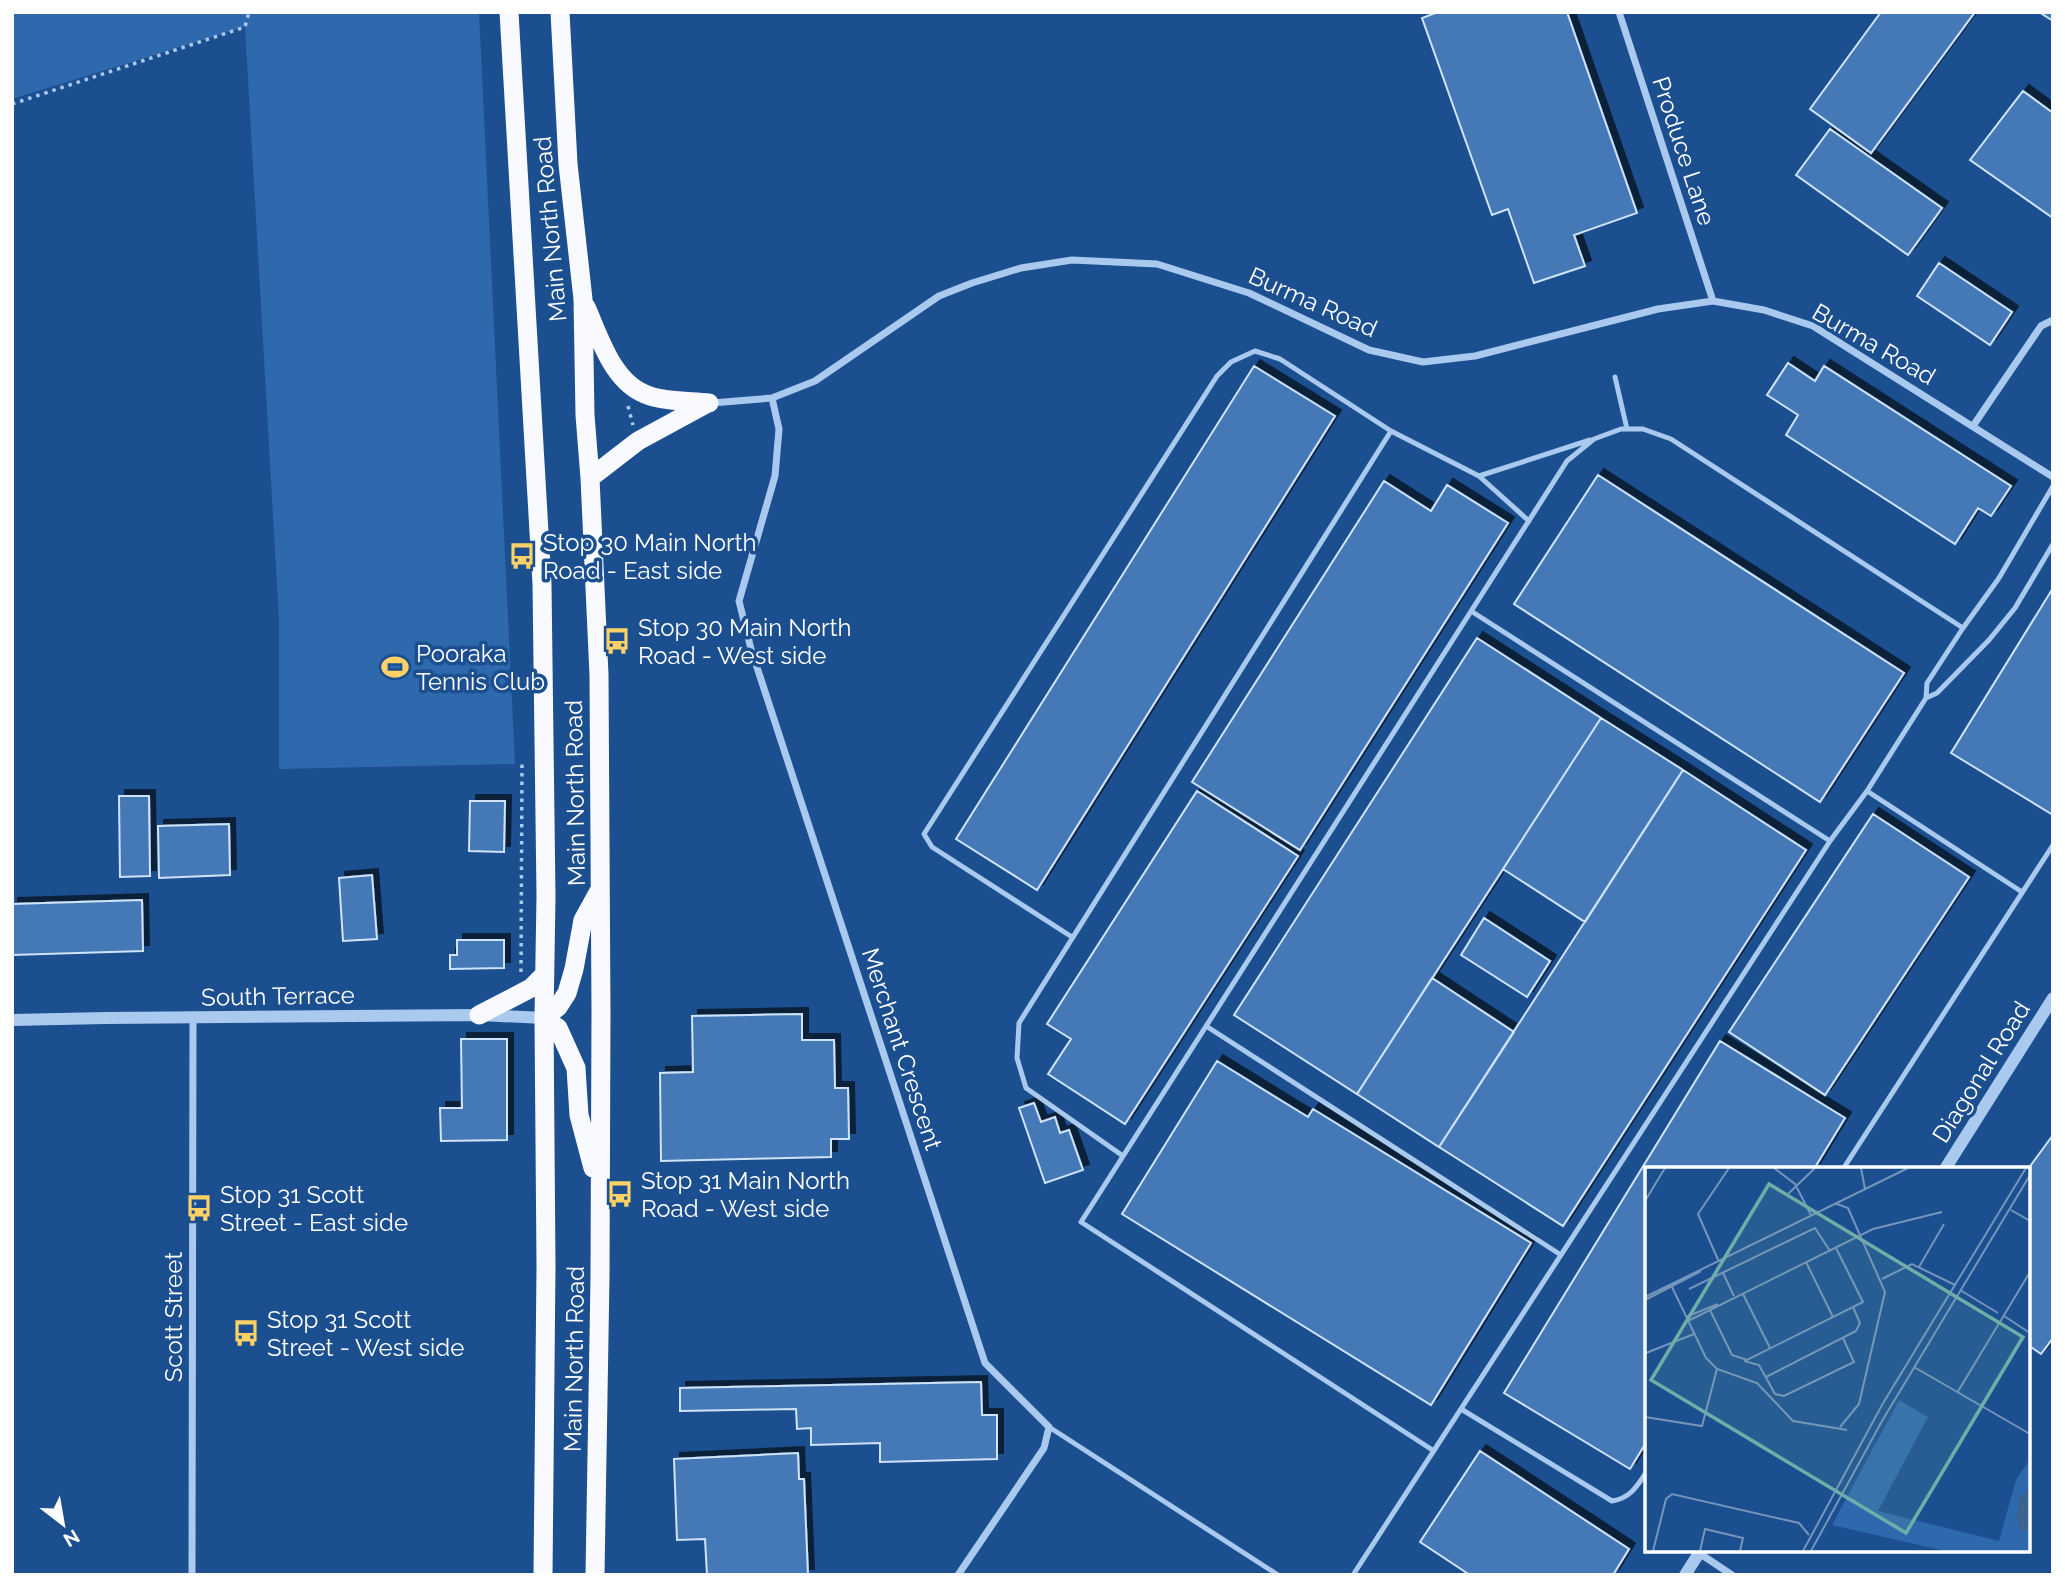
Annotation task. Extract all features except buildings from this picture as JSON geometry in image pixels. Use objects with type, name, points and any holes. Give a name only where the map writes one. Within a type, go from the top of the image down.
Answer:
[{"type":"highway","name":"Main North Road","points":[[509,12],[542,584],[546,896],[543,1565]]},
{"type":"highway","name":"Main North Road","points":[[560,12],[568,164],[583,299],[586,415],[599,655],[600,1193],[595,1575]]},
{"type":"highway","points":[[583,299],[611,361],[629,385],[648,396],[709,403]]},
{"type":"highway","points":[[590,478],[638,440],[709,403]]},
{"type":"highway","points":[[600,1193],[579,1115],[576,1068],[558,1028],[544,1018],[558,1007],[567,993],[583,920],[601,888]]},
{"type":"highway","points":[[480,1015],[531,988],[545,974]]},
{"type":"highway","points":[[595,1554],[611,1575]]},
{"type":"highway","points":[[543,1565],[552,1575]]},
{"type":"street","name":"Produce Lane","points":[[1619,12],[1713,301]]},
{"type":"street","name":"Burma Road","points":[[709,403],[772,398],[815,381],[939,296],[972,282],[1021,268],[1072,260],[1157,264],[1249,293],[1369,350],[1423,362],[1475,356],[1658,309],[1713,301],[1764,310],[1813,326],[2053,477]]},
{"type":"street","points":[[1973,426],[2041,326],[2053,320]]},
{"type":"street","name":"Merchant Crescent","points":[[772,398],[779,429],[775,476],[739,601],[751,649],[985,1363],[1048,1427]]},
{"type":"street","name":"Diagonal Road","points":[[1946,1167],[2053,998]]},
{"type":"street","name":"South Terrace","points":[[12,1020],[480,1015],[544,1018]]},
{"type":"street","name":"Scott Street","points":[[192,1575],[193,1018]]},
{"type":"street","points":[[958,1575],[1044,1448],[1048,1427]]},
{"type":"street","points":[[1685,1575],[1700,1552],[1732,1575]]},
{"type":"lane","points":[[1072,936],[932,847],[924,834],[1217,376],[1231,362],[1255,351],[1280,359],[1391,431],[1479,476],[1529,521]]},
{"type":"lane","points":[[1615,377],[1627,429]]},
{"type":"lane","points":[[1479,476],[1621,429],[1643,429],[1671,439],[1963,628]]},
{"type":"lane","points":[[1123,1156],[1026,1088],[1017,1058],[1019,1023],[1391,431]]},
{"type":"lane","points":[[1434,1451],[1081,1222],[1567,461],[1594,439]]},
{"type":"lane","points":[[1353,1575],[1830,841],[1867,791],[1926,698],[1927,683],[1999,578],[2053,485]]},
{"type":"lane","points":[[1926,698],[1937,693],[1989,640],[2015,608],[2053,544]]},
{"type":"lane","points":[[1471,611],[1830,841]]},
{"type":"lane","points":[[1867,791],[2022,892]]},
{"type":"lane","points":[[1844,1167],[2053,845]]},
{"type":"lane","points":[[1206,1026],[1561,1255]]},
{"type":"lane","points":[[1461,1409],[1612,1501],[1632,1493],[1645,1474]]},
{"type":"lane","name":"Merchant Crescent","points":[[1048,1427],[1278,1575]]},
{"type":"path","points":[[12,104],[245,27],[249,12]]},
{"type":"path","points":[[628,398],[629,415],[636,434]]},
{"type":"path","points":[[521,981],[522,762]]},
{"type":"shaded area","points":[[12,12],[479,12],[515,764],[279,769],[279,620],[245,27],[12,99]]},
{"type":"place","name":"Stop 30 Main North Road - East side","points":[[522,556]]},
{"type":"place","name":"Stop 30 Main North Road - West side","points":[[617,641]]},
{"type":"place","name":"Pooraka Tennis Club","points":[[395,667]]},
{"type":"place","name":"Stop 31 Main North Road - West side","points":[[620,1194]]},
{"type":"place","name":"Stop 31 Scott Street - East side","points":[[199,1208]]},
{"type":"place","name":"Stop 31 Scott Street - West side","points":[[246,1333]]}]
